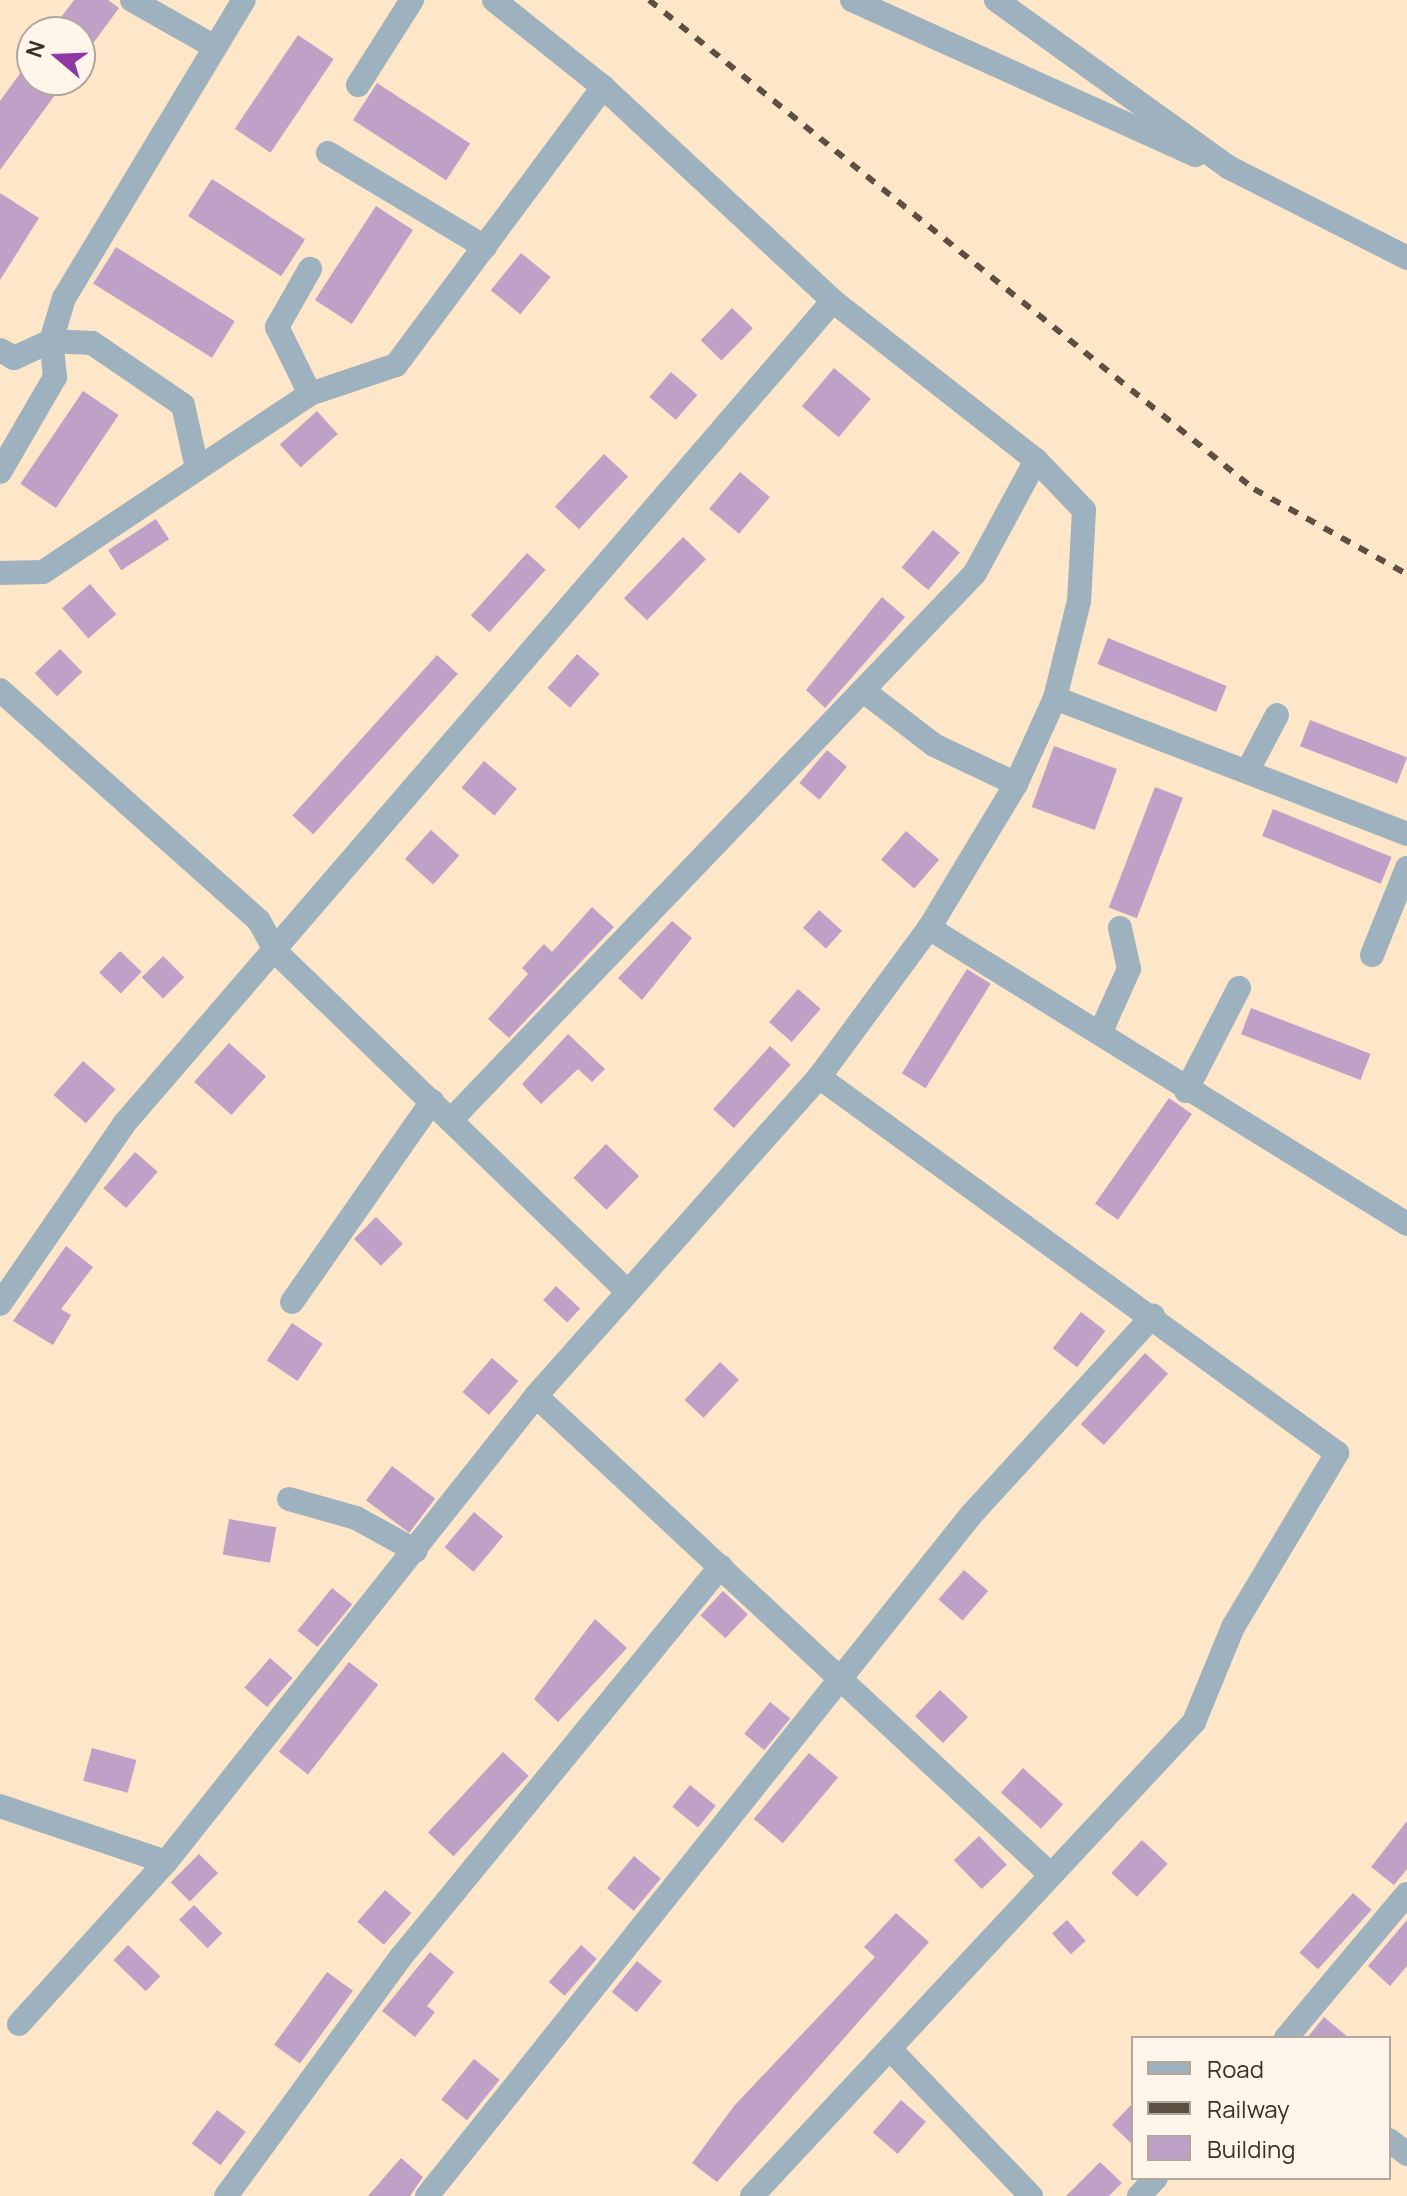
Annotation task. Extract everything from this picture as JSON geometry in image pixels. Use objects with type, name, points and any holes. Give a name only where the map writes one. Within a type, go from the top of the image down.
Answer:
[{"type":"street","points":[[132,0],[213,46]]},
{"type":"street","points":[[0,472],[55,377],[51,341],[64,298],[213,46],[244,0]]},
{"type":"street","points":[[358,85],[412,0]]},
{"type":"street","points":[[19,2024],[166,1862],[416,1551],[536,1396],[819,1077],[929,928],[1016,784],[1055,698],[1079,601],[1084,510],[1036,460],[833,301],[603,87],[494,0]]},
{"type":"street","points":[[852,0],[1117,125],[1228,167],[1407,258]]},
{"type":"street","points":[[996,0],[1228,167]]},
{"type":"street","points":[[0,573],[43,572],[310,394],[396,365],[603,87]]},
{"type":"street","points":[[328,153],[485,247]]},
{"type":"street","points":[[310,269],[277,327],[310,394]]},
{"type":"street","points":[[0,1304],[124,1124],[277,953],[833,301]]},
{"type":"street","points":[[0,350],[14,358],[51,341],[92,343],[183,405],[197,468]]},
{"type":"street","points":[[452,1119],[865,692],[975,573],[1036,460]]},
{"type":"street","points":[[0,690],[259,921],[277,953],[627,1291]]},
{"type":"street","points":[[865,692],[934,745],[1016,784]]},
{"type":"street","points":[[1055,698],[1407,834]]},
{"type":"street","points":[[1248,770],[1277,715]]},
{"type":"street","points":[[1372,955],[1407,868]]},
{"type":"street","points":[[929,928],[1102,1029],[1186,1091],[1407,1224]]},
{"type":"street","points":[[1102,1029],[1129,969],[1120,928]]},
{"type":"street","points":[[1186,1091],[1239,988]]},
{"type":"street","points":[[752,2196],[1194,1722],[1233,1627],[1337,1453],[1153,1316],[819,1077]]},
{"type":"street","points":[[292,1302],[432,1101]]},
{"type":"street","points":[[427,2196],[971,1515],[1153,1316]]},
{"type":"street","points":[[536,1396],[842,1674],[1050,1874]]},
{"type":"street","points":[[289,1499],[356,1518],[416,1551]]},
{"type":"street","points":[[226,2196],[401,1957],[721,1566]]},
{"type":"street","points":[[0,1806],[166,1862]]},
{"type":"street","points":[[1288,2036],[1407,1894]]},
{"type":"street","points":[[890,2049],[1031,2196]]},
{"type":"street","points":[[1391,2142],[1407,2154]]},
{"type":"street","points":[[1139,2196],[1154,2180]]},
{"type":"building","points":[[74,0],[108,0],[119,8],[96,39],[96,16],[62,16]]},
{"type":"building","points":[[298,35],[334,59],[270,153],[235,129]]},
{"type":"building","points":[[16,79],[16,96],[54,96],[0,170],[0,101]]},
{"type":"building","points":[[377,83],[470,143],[446,180],[353,120]]},
{"type":"building","points":[[212,179],[305,239],[281,276],[188,216]]},
{"type":"building","points":[[0,193],[39,218],[0,280]]},
{"type":"building","points":[[376,206],[413,230],[352,324],[315,300]]},
{"type":"building","points":[[116,247],[235,321],[212,358],[93,283]]},
{"type":"building","points":[[521,253],[551,277],[520,314],[491,290]]},
{"type":"building","points":[[732,308],[753,328],[722,361],[701,340]]},
{"type":"building","points":[[834,368],[871,399],[839,437],[802,406]]},
{"type":"building","points":[[671,372],[697,395],[676,420],[649,397]]},
{"type":"building","points":[[83,391],[119,415],[56,508],[20,484]]},
{"type":"building","points":[[317,411],[338,434],[301,467],[280,444]]},
{"type":"building","points":[[604,454],[628,477],[579,529],[555,507]]},
{"type":"building","points":[[740,472],[770,497],[739,534],[709,509]]},
{"type":"building","points":[[156,519],[169,539],[121,570],[108,550]]},
{"type":"building","points":[[933,530],[960,552],[928,590],[902,568]]},
{"type":"building","points":[[683,537],[706,559],[647,620],[624,598]]},
{"type":"building","points":[[527,553],[546,570],[489,632],[471,615]]},
{"type":"building","points":[[90,584],[116,614],[88,638],[62,608]]},
{"type":"building","points":[[882,597],[905,617],[825,708],[806,690]]},
{"type":"building","points":[[1108,638],[1227,686],[1216,712],[1098,664]]},
{"type":"building","points":[[60,649],[82,672],[57,696],[35,673]]},
{"type":"building","points":[[577,654],[600,674],[570,708],[547,688]]},
{"type":"building","points":[[437,655],[458,674],[313,834],[292,816]]},
{"type":"building","points":[[1310,720],[1407,757],[1397,783],[1300,746]]},
{"type":"building","points":[[1054,746],[1117,769],[1095,830],[1032,807]]},
{"type":"building","points":[[827,750],[847,767],[819,800],[799,783]]},
{"type":"building","points":[[484,761],[517,789],[494,815],[462,788]]},
{"type":"building","points":[[1155,787],[1183,798],[1137,918],[1109,907]]},
{"type":"building","points":[[1273,809],[1392,857],[1381,884],[1262,836]]},
{"type":"building","points":[[431,830],[459,855],[433,884],[405,859]]},
{"type":"building","points":[[906,831],[939,860],[914,889],[881,860]]},
{"type":"building","points":[[592,907],[614,927],[509,1038],[488,1019],[528,974],[522,968],[544,944],[552,952]]},
{"type":"building","points":[[819,910],[842,931],[826,949],[803,928]]},
{"type":"building","points":[[672,921],[692,938],[642,1000],[618,978]]},
{"type":"building","points":[[120,951],[142,972],[121,993],[99,973]]},
{"type":"building","points":[[163,956],[184,977],[163,998],[142,977]]},
{"type":"building","points":[[967,969],[991,984],[926,1088],[902,1073]]},
{"type":"building","points":[[798,989],[821,1009],[792,1042],[769,1022]]},
{"type":"building","points":[[1251,1008],[1370,1054],[1360,1080],[1241,1034]]},
{"type":"building","points":[[568,1034],[605,1069],[592,1082],[578,1069],[541,1104],[522,1084]]},
{"type":"building","points":[[229,1043],[266,1076],[231,1115],[194,1082]]},
{"type":"building","points":[[770,1046],[791,1065],[734,1128],[713,1109]]},
{"type":"building","points":[[83,1061],[115,1089],[86,1123],[53,1095]]},
{"type":"building","points":[[1169,1098],[1192,1114],[1118,1220],[1095,1204]]},
{"type":"building","points":[[606,1144],[639,1176],[606,1210],[573,1178]]},
{"type":"building","points":[[135,1152],[158,1172],[126,1208],[104,1188]]},
{"type":"building","points":[[376,1217],[403,1244],[381,1266],[354,1239]]},
{"type":"building","points":[[66,1246],[93,1267],[61,1309],[71,1315],[53,1345],[13,1321]]},
{"type":"building","points":[[556,1286],[580,1309],[567,1322],[543,1300]]},
{"type":"building","points":[[1081,1312],[1105,1331],[1077,1367],[1053,1348]]},
{"type":"building","points":[[292,1323],[323,1344],[298,1381],[267,1360]]},
{"type":"building","points":[[1145,1353],[1168,1374],[1104,1445],[1081,1424]]},
{"type":"building","points":[[492,1358],[518,1381],[489,1415],[462,1392]]},
{"type":"building","points":[[720,1362],[739,1380],[704,1418],[685,1400]]},
{"type":"building","points":[[392,1466],[435,1498],[409,1533],[366,1500]]},
{"type":"building","points":[[474,1512],[503,1536],[474,1572],[444,1547]]},
{"type":"building","points":[[229,1519],[276,1527],[270,1563],[223,1554]]},
{"type":"building","points":[[964,1570],[988,1591],[963,1620],[938,1599]]},
{"type":"building","points":[[332,1588],[352,1604],[318,1647],[297,1631]]},
{"type":"building","points":[[723,1591],[748,1614],[725,1638],[700,1615]]},
{"type":"building","points":[[595,1619],[627,1648],[558,1722],[534,1699]]},
{"type":"building","points":[[270,1658],[293,1678],[267,1707],[244,1687]]},
{"type":"building","points":[[349,1662],[378,1685],[308,1775],[279,1752]]},
{"type":"building","points":[[940,1690],[968,1717],[943,1743],[915,1716]]},
{"type":"building","points":[[770,1702],[790,1718],[764,1750],[744,1734]]},
{"type":"building","points":[[92,1748],[136,1760],[128,1793],[83,1781]]},
{"type":"building","points":[[503,1752],[529,1776],[454,1856],[428,1832]]},
{"type":"building","points":[[809,1753],[838,1777],[783,1843],[754,1819]]},
{"type":"building","points":[[1023,1768],[1063,1804],[1041,1829],[1001,1793]]},
{"type":"building","points":[[690,1785],[716,1806],[698,1828],[672,1807]]},
{"type":"building","points":[[1407,1821],[1407,1869],[1394,1885],[1371,1867]]},
{"type":"building","points":[[979,1836],[1007,1865],[982,1889],[954,1860]]},
{"type":"building","points":[[1142,1840],[1168,1864],[1137,1897],[1111,1873]]},
{"type":"building","points":[[199,1854],[218,1873],[190,1901],[171,1882]]},
{"type":"building","points":[[634,1856],[661,1878],[634,1911],[607,1888]]},
{"type":"building","points":[[385,1890],[411,1913],[384,1945],[357,1922]]},
{"type":"building","points":[[1353,1893],[1372,1910],[1318,1969],[1299,1952]]},
{"type":"building","points":[[194,1905],[222,1933],[207,1948],[179,1920]]},
{"type":"building","points":[[896,1913],[929,1942],[717,2182],[692,2163],[734,2106],[875,1957],[864,1947]]},
{"type":"building","points":[[1067,1920],[1086,1941],[1071,1954],[1052,1933]]},
{"type":"building","points":[[1407,1920],[1407,1966],[1390,1986],[1368,1966]]},
{"type":"building","points":[[128,1945],[160,1976],[146,1991],[113,1960]]},
{"type":"building","points":[[581,1945],[597,1959],[565,1996],[549,1982]]},
{"type":"building","points":[[430,1952],[454,1972],[427,2006],[435,2012],[415,2037],[382,2011]]},
{"type":"building","points":[[637,1961],[662,1981],[637,2012],[612,1992]]},
{"type":"building","points":[[327,1972],[353,1991],[300,2064],[274,2045]]},
{"type":"building","points":[[1324,2017],[1347,2036],[1309,2036]]},
{"type":"building","points":[[474,2059],[500,2080],[467,2120],[441,2099]]},
{"type":"building","points":[[901,2100],[926,2122],[898,2154],[873,2132]]},
{"type":"building","points":[[1131,2105],[1131,2143],[1112,2125]]},
{"type":"building","points":[[217,2110],[246,2132],[220,2165],[192,2144]]},
{"type":"building","points":[[401,2158],[423,2177],[410,2196],[368,2196]]},
{"type":"building","points":[[1100,2162],[1122,2183],[1109,2196],[1066,2196]]},
{"type":"railway","points":[[649,0],[1254,489],[1407,574]]}]
